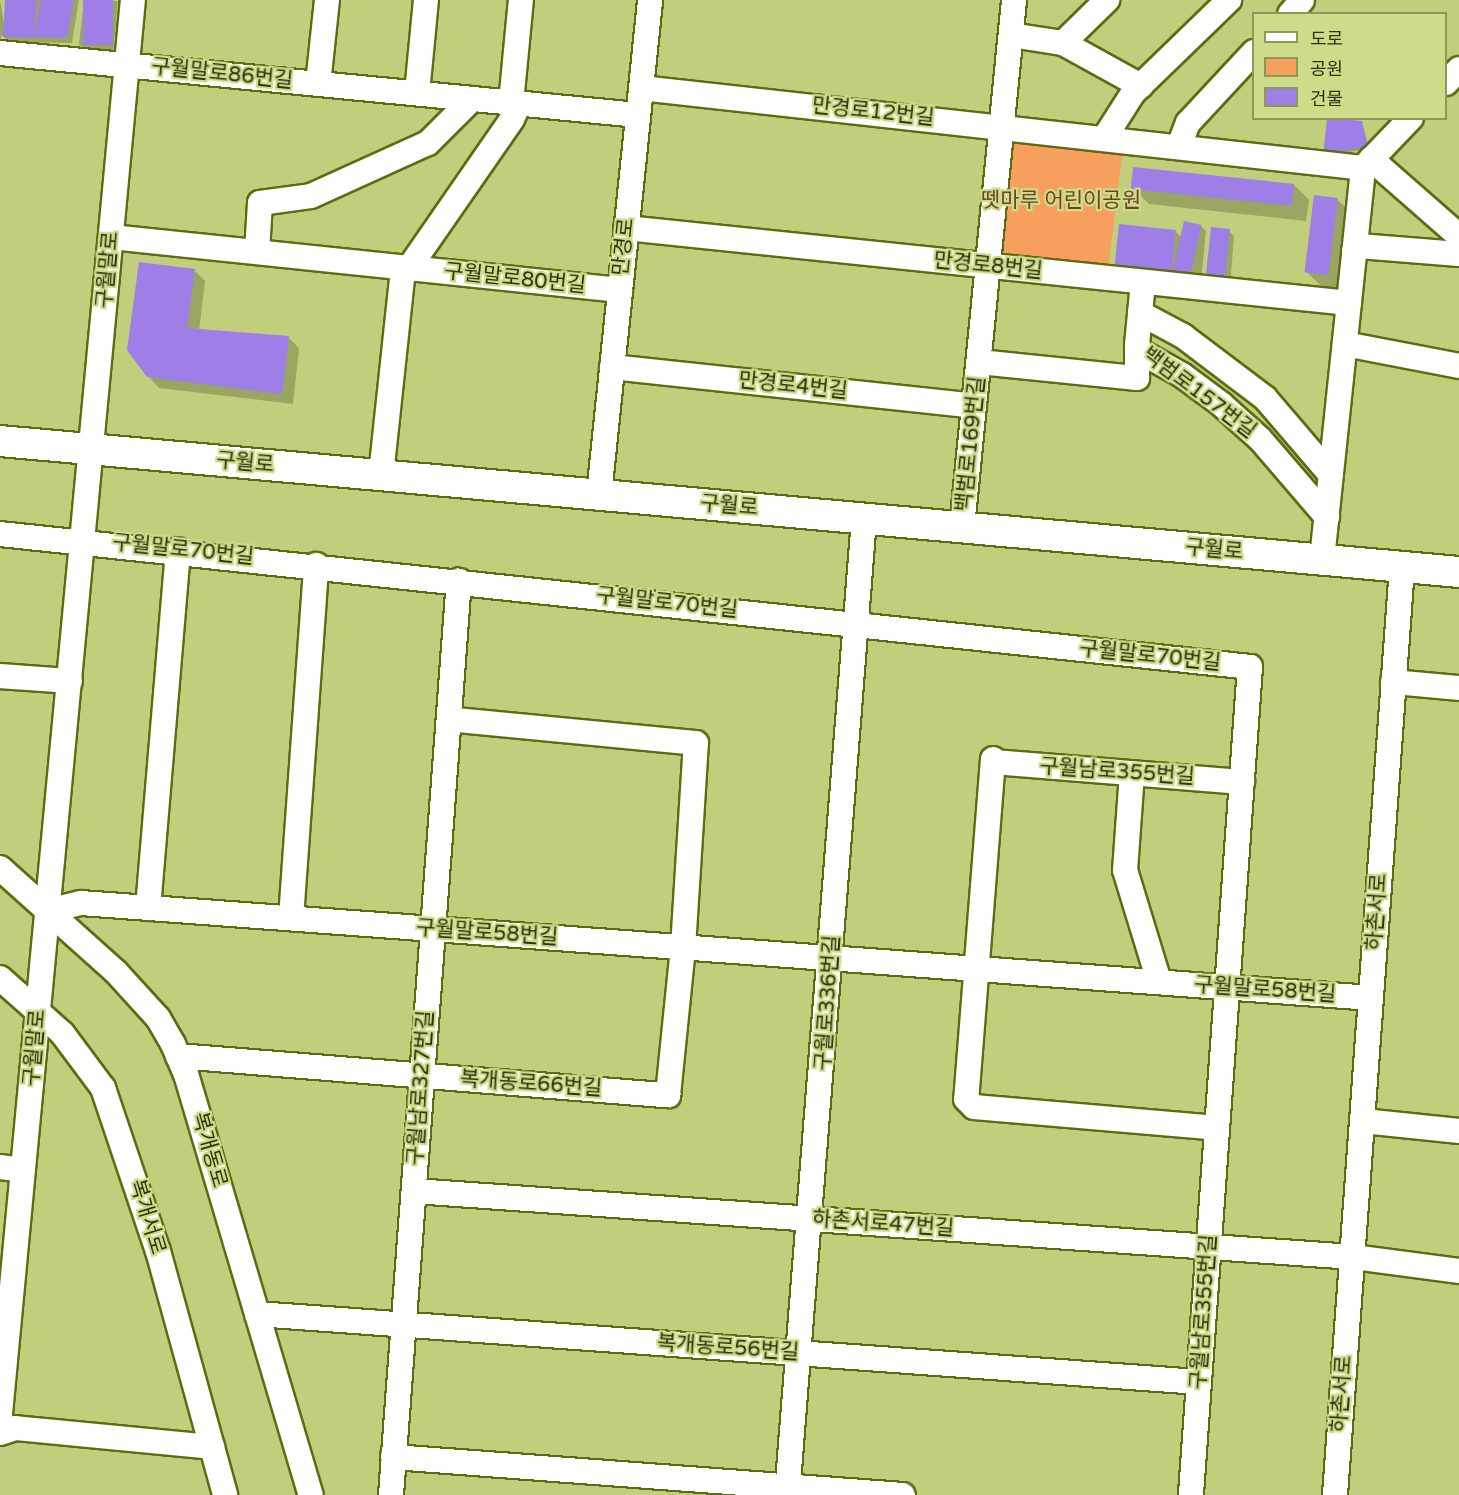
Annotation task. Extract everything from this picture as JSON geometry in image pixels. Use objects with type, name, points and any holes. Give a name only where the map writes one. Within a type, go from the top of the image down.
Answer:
[{"type":"main road","name":"구월로","points":[[0,441],[1459,572]]},
{"type":"street","name":"구월말로","points":[[0,1414],[12,1168],[38,1011],[133,0]]},
{"type":"street","name":"구월말로86번길","points":[[318,84],[327,0]]},
{"type":"street","points":[[417,93],[426,0]]},
{"type":"street","points":[[515,103],[521,0]]},
{"type":"street","name":"만경로","points":[[598,495],[650,0]]},
{"type":"street","name":"백범로169번길","points":[[963,527],[1014,0]]},
{"type":"street","points":[[1063,43],[1107,0]]},
{"type":"street","points":[[1106,137],[1141,86],[1229,0]]},
{"type":"street","points":[[1292,12],[1302,0]]},
{"type":"street","points":[[1011,35],[1063,43],[1141,86]]},
{"type":"street","name":"구월말로86번길","points":[[0,53],[638,115]]},
{"type":"street","points":[[1179,146],[1188,123],[1252,54]]},
{"type":"street","points":[[1447,82],[1459,69]]},
{"type":"street","name":"만경로12번길","points":[[641,88],[1002,125],[1179,146],[1367,163]]},
{"type":"street","points":[[257,252],[260,203],[311,196],[428,142],[472,99]]},
{"type":"street","name":"구월말로80번길","points":[[411,268],[512,119],[515,103]]},
{"type":"street","points":[[1322,559],[1354,251],[1367,163],[1409,120]]},
{"type":"street","points":[[1367,163],[1459,236]]},
{"type":"street","name":"만경로8번길","points":[[626,228],[1349,303]]},
{"type":"street","name":"구월말로80번길","points":[[111,237],[620,290]]},
{"type":"street","points":[[1354,251],[1359,246],[1459,254]]},
{"type":"street","points":[[381,475],[402,278],[411,268]]},
{"type":"street","name":"백범로157번길","points":[[1143,282],[1137,345],[1141,352],[1182,375],[1252,432],[1327,516]]},
{"type":"street","points":[[1140,314],[1183,336],[1265,398],[1331,475]]},
{"type":"street","points":[[1345,344],[1459,366]]},
{"type":"street","name":"백범로169번길","points":[[979,362],[1137,378],[1137,345]]},
{"type":"street","name":"만경로4번길","points":[[612,367],[974,406]]},
{"type":"street","name":"구월로336번길","points":[[788,1491],[864,518]]},
{"type":"street","points":[[0,534],[83,540]]},
{"type":"street","name":"구월말로70번길","points":[[83,540],[1250,667]]},
{"type":"street","points":[[148,908],[178,550]]},
{"type":"street","points":[[291,918],[316,565]]},
{"type":"street","name":"하촌서로","points":[[1335,1495],[1402,567]]},
{"type":"street","name":"구월남로327번길","points":[[391,1495],[459,580]]},
{"type":"street","name":"구월남로355번길","points":[[1191,1495],[1250,667]]},
{"type":"street","points":[[0,676],[70,681]]},
{"type":"street","points":[[1394,682],[1459,688]]},
{"type":"street","points":[[449,719],[696,743],[683,948]]},
{"type":"street","name":"구월남로355번길","points":[[976,967],[993,761],[1242,782]]},
{"type":"street","points":[[1132,773],[1125,870],[1159,981]]},
{"type":"street","name":"복개동로","points":[[0,868],[138,995],[158,1018],[178,1056],[311,1495]]},
{"type":"street","name":"구월말로58번길","points":[[48,911],[69,903],[148,908],[683,948],[831,956],[1371,998]]},
{"type":"street","name":"복개동로66번길","points":[[178,1056],[669,1095],[683,948]]},
{"type":"street","points":[[976,967],[966,1099],[974,1107],[1217,1128]]},
{"type":"street","name":"복개서로","points":[[0,978],[79,1051],[103,1088],[158,1251],[225,1495]]},
{"type":"street","points":[[1363,1121],[1459,1127]]},
{"type":"street","name":"하촌서로47번길","points":[[414,1191],[1353,1257]]},
{"type":"street","points":[[1353,1257],[1459,1271]]},
{"type":"street","name":"복개동로56번길","points":[[257,1314],[1199,1382]]},
{"type":"street","points":[[0,1433],[15,1428],[212,1447]]},
{"type":"street","points":[[393,1457],[788,1491],[903,1495]]},
{"type":"green space","name":"뗏마루 어린이공원","points":[[1013,133],[1123,147],[1108,270],[998,256]]},
{"type":"building","points":[[5,0],[37,0],[33,37],[41,0],[74,0],[67,38],[3,37]]},
{"type":"building","points":[[83,0],[113,0],[113,45],[83,45]]},
{"type":"building","points":[[1327,120],[1362,121],[1368,146],[1323,156]]},
{"type":"building","points":[[1133,167],[1294,184],[1292,206],[1131,189]]},
{"type":"building","points":[[1314,195],[1338,198],[1328,275],[1304,272]]},
{"type":"building","points":[[1184,221],[1202,225],[1190,277],[1172,273]]},
{"type":"building","points":[[1119,224],[1176,230],[1171,276],[1114,270]]},
{"type":"building","points":[[1211,227],[1230,229],[1224,282],[1205,280]]},
{"type":"building","points":[[139,262],[195,269],[187,328],[289,336],[282,394],[147,377],[127,350]]}]
